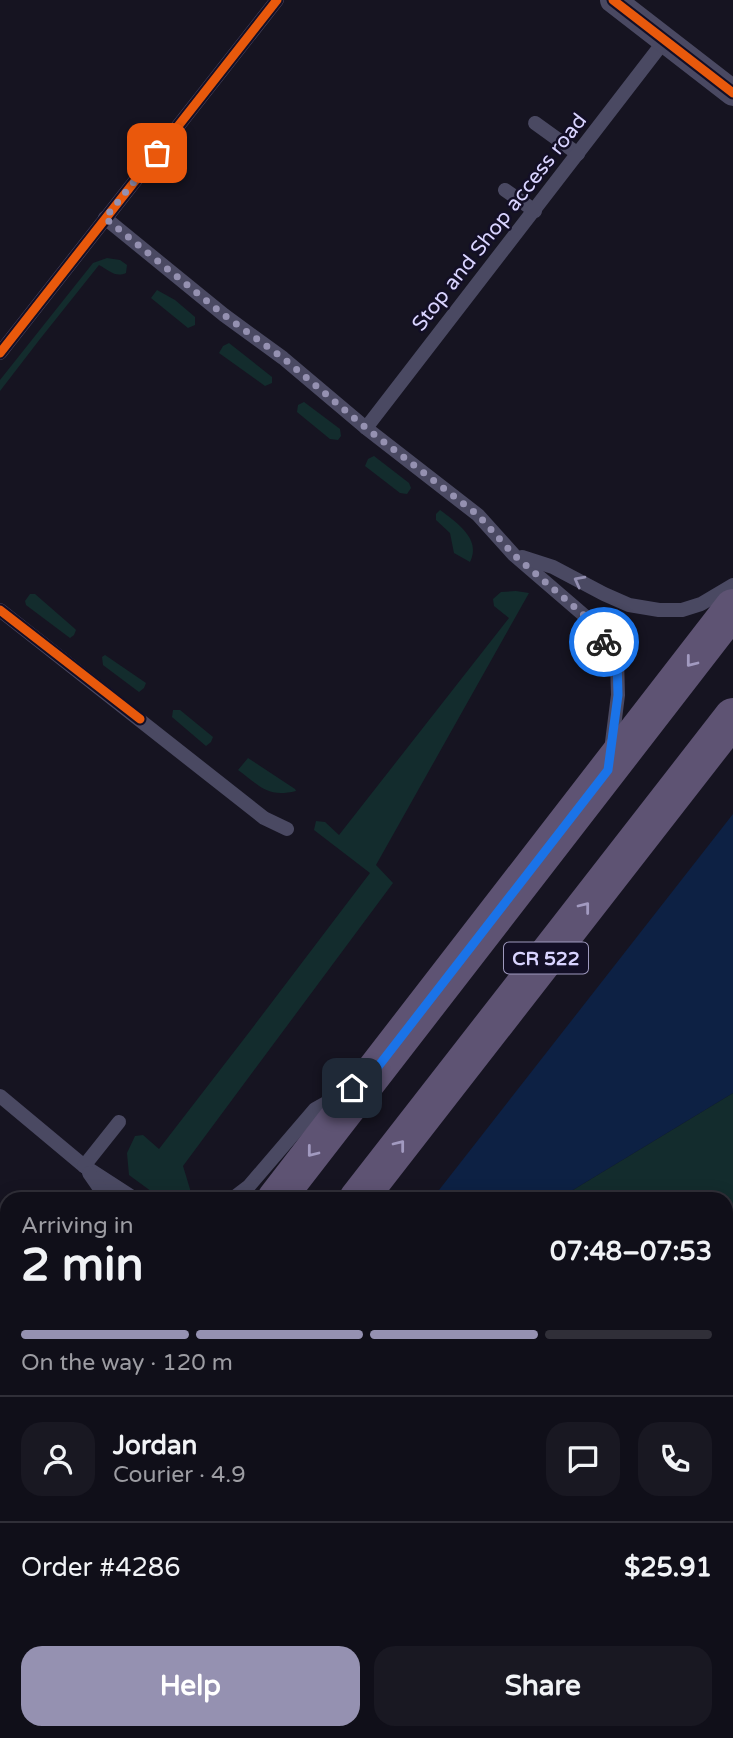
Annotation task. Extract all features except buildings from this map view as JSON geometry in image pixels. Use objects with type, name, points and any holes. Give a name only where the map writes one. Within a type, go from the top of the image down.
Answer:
[{"type":"main road","name":"CR 522","points":[[281,1192],[733,608]]},
{"type":"main road","name":"CR 522","points":[[363,1192],[733,717]]},
{"type":"street","points":[[613,0],[733,93]]},
{"type":"lane","points":[[0,353],[277,0]]},
{"type":"lane","name":"Stop and Shop access road","points":[[366,428],[665,40]]},
{"type":"lane","points":[[535,123],[578,154]]},
{"type":"lane","points":[[505,190],[535,211]]},
{"type":"lane","points":[[105,218],[478,515],[514,555],[586,617],[617,660],[618,695],[608,770]]},
{"type":"lane","points":[[514,555],[553,567],[629,605],[659,610],[682,610],[701,604],[733,585]]},
{"type":"lane","points":[[0,610],[264,818],[287,829]]},
{"type":"lane","points":[[242,1192],[250,1186],[315,1109],[370,1077]]},
{"type":"lane","points":[[0,1096],[84,1166],[124,1192]]},
{"type":"lane","points":[[84,1166],[119,1122]]},
{"type":"lane","points":[[84,1166],[102,1192]]},
{"type":"green space","points":[[107,258],[120,260],[127,265],[126,273],[115,274],[99,265],[0,391],[0,380],[93,263]]},
{"type":"green space","points":[[157,290],[175,300],[195,317],[195,325],[188,328],[151,298]]},
{"type":"green space","points":[[229,343],[272,377],[272,383],[265,386],[219,353],[223,346]]},
{"type":"green space","points":[[304,402],[340,429],[341,436],[338,440],[330,439],[297,412],[298,405]]},
{"type":"green space","points":[[374,456],[409,483],[411,488],[407,494],[400,493],[365,466],[368,459]]},
{"type":"green space","points":[[440,510],[466,532],[473,546],[470,562],[454,553],[450,533],[436,520],[436,514]]},
{"type":"green space","points":[[501,592],[529,593],[376,865],[393,883],[183,1166],[191,1192],[152,1192],[129,1175],[127,1153],[135,1136],[143,1135],[159,1149],[370,873],[314,830],[316,821],[325,822],[339,835],[509,618],[494,606],[493,599]]},
{"type":"green space","points":[[30,594],[35,594],[74,628],[74,635],[70,638],[26,605],[25,601]]},
{"type":"green space","points":[[105,655],[146,683],[144,688],[139,692],[103,665],[102,657]]},
{"type":"green space","points":[[173,710],[180,710],[213,737],[211,742],[206,746],[172,717]]},
{"type":"green space","points":[[248,758],[296,791],[278,793],[258,786],[238,770]]},
{"type":"green space","points":[[733,1093],[733,1192],[570,1192]]},
{"type":"water","points":[[733,814],[733,1093],[570,1192],[437,1192]]},
{"type":"cycle path","points":[[0,353],[277,0]]},
{"type":"cycle path","points":[[613,0],[733,93]]},
{"type":"cycle path","points":[[0,610],[140,719]]},
{"type":"way so far","points":[[157,153],[105,218],[478,515],[514,555],[586,617],[604,642]]},
{"type":"route","points":[[352,1088],[370,1077],[608,770],[618,695],[617,660],[604,642]]}]
